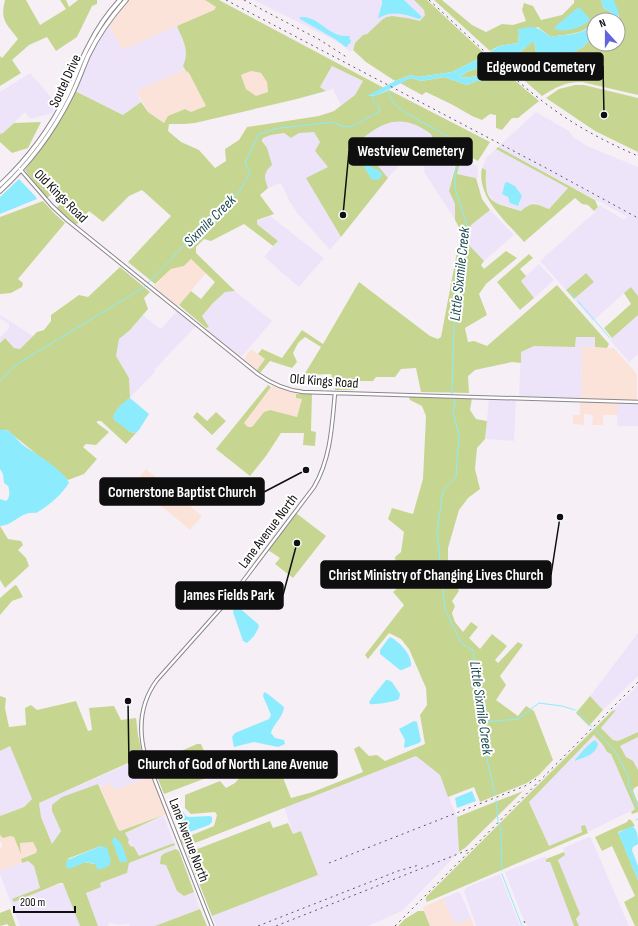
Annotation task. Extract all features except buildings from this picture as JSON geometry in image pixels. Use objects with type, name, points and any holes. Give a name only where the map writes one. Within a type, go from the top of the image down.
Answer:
[{"type":"main road","name":"Soutel Drive","points":[[20,168],[55,118],[67,95],[89,44],[105,19],[120,0]]},
{"type":"main road","name":"Soutel Drive","points":[[20,168],[37,151],[58,121],[71,98],[93,46],[108,22],[126,0]]},
{"type":"main road","points":[[0,185],[20,168]]},
{"type":"main road","points":[[0,191],[20,168]]},
{"type":"main road","name":"Old Kings Road","points":[[20,168],[59,213],[271,383],[284,389],[335,393],[638,402]]},
{"type":"main road","name":"Lane Avenue North","points":[[212,926],[145,755],[140,727],[143,709],[149,692],[157,680],[231,597],[314,486],[325,465],[329,449],[335,393]]},
{"type":"shaded area","points":[[128,0],[205,0],[216,7],[214,10],[122,50],[108,24]]},
{"type":"shaded area","points":[[254,0],[414,0],[424,10],[425,15],[422,20],[417,22],[407,18],[392,16],[367,34],[363,35],[355,43],[351,52],[334,40]]},
{"type":"shaded area","points":[[108,24],[122,50],[177,26],[187,51],[187,58],[183,66],[185,69],[136,91],[141,102],[123,115],[75,91],[93,49]]},
{"type":"shaded area","points":[[332,66],[363,81],[355,95],[341,106],[333,89],[326,91],[320,87]]},
{"type":"shaded area","points":[[185,69],[189,73],[206,106],[191,112],[185,109],[168,116],[164,123],[148,112],[136,91]]},
{"type":"shaded area","points":[[251,71],[261,73],[267,82],[268,92],[256,96],[246,89],[241,75]]},
{"type":"shaded area","points":[[30,73],[57,104],[52,113],[30,119],[25,112],[3,134],[0,134],[0,92]]},
{"type":"shaded area","points":[[536,112],[569,131],[573,137],[587,146],[638,167],[638,296],[631,287],[593,321],[574,299],[594,282],[585,273],[566,290],[540,261],[595,212],[594,211],[600,205],[624,220],[628,217],[498,147]]},
{"type":"shaded area","points":[[398,120],[419,125],[431,134],[433,142],[421,144],[412,150],[388,178],[365,150],[363,138],[374,129]]},
{"type":"shaded area","points":[[314,131],[320,142],[315,151],[329,167],[307,178],[341,237],[330,250],[297,213],[281,183],[268,188],[264,178],[266,171],[263,138],[284,133],[291,138],[299,133]]},
{"type":"shaded area","points":[[426,146],[438,146],[457,155],[449,191],[455,204],[455,220],[424,172]]},
{"type":"shaded area","points":[[496,149],[568,188],[549,209],[535,203],[528,205],[521,211],[494,202],[485,186],[486,170],[482,168],[486,158]],"holes":[[[506,184],[515,189],[522,196],[520,203],[518,204],[509,199],[502,191]]]},
{"type":"shaded area","points":[[462,158],[477,166],[478,178],[457,174]]},
{"type":"shaded area","points":[[490,210],[514,235],[484,261],[469,245],[470,225]]},
{"type":"shaded area","points":[[270,216],[324,258],[299,287],[264,257],[278,241],[257,224],[257,221]]},
{"type":"shaded area","points":[[191,259],[206,273],[177,307],[154,286],[171,269],[184,266]]},
{"type":"shaded area","points":[[539,264],[554,280],[534,298],[520,281]]},
{"type":"shaded area","points":[[235,291],[272,321],[241,356],[237,355],[205,330],[209,327],[202,316],[225,292]]},
{"type":"shaded area","points":[[177,311],[196,326],[154,370],[155,372],[130,398],[129,378],[116,356],[118,339],[130,330],[143,315],[161,329]]},
{"type":"shaded area","points":[[0,315],[33,336],[20,349],[14,348],[5,338],[0,343],[0,337],[9,328],[9,324],[0,318]]},
{"type":"shaded area","points":[[638,315],[638,354],[629,362],[610,340]]},
{"type":"shaded area","points":[[576,337],[595,337],[595,347],[582,347],[581,399],[519,397],[521,352],[534,345],[575,347]]},
{"type":"shaded area","points":[[582,347],[614,348],[637,374],[637,401],[581,399]]},
{"type":"shaded area","points":[[251,349],[265,359],[257,370],[245,360],[245,357]]},
{"type":"shaded area","points":[[273,385],[296,392],[296,398],[302,399],[297,417],[270,410],[264,412],[252,427],[248,427],[243,423]]},
{"type":"shaded area","points":[[489,398],[516,399],[514,441],[485,439]]},
{"type":"shaded area","points":[[580,401],[618,402],[618,415],[603,415],[603,425],[592,425],[593,415],[584,414],[584,425],[573,424],[573,415],[580,415]]},
{"type":"shaded area","points":[[618,402],[638,403],[638,426],[617,426]]},
{"type":"shaded area","points":[[146,469],[202,516],[190,530],[154,500],[158,494],[155,487],[140,476]]},
{"type":"shaded area","points":[[638,633],[638,676],[603,710],[590,696]]},
{"type":"shaded area","points":[[638,685],[638,732],[618,741],[613,740],[601,728],[615,711],[612,711]]},
{"type":"shaded area","points":[[594,735],[607,752],[611,754],[635,809],[590,831],[586,830],[549,846],[529,801]]},
{"type":"shaded area","points":[[638,737],[638,770],[633,761],[626,757],[619,746]]},
{"type":"shaded area","points":[[10,746],[32,799],[24,807],[0,816],[0,751]]},
{"type":"shaded area","points":[[142,753],[144,754],[152,776],[115,790],[111,783],[100,787],[99,784],[52,811],[61,831],[52,844],[41,817],[39,803],[128,764],[128,760]]},
{"type":"shaded area","points":[[416,756],[440,775],[457,817],[459,852],[402,911],[368,926],[216,926],[212,916],[318,875],[301,831],[293,834],[284,807]]},
{"type":"shaded area","points":[[152,776],[167,814],[120,831],[100,787],[111,783],[115,790]]},
{"type":"shaded area","points":[[164,816],[174,843],[139,857],[130,846],[125,833]]},
{"type":"shaded area","points":[[0,835],[3,838],[10,835],[14,837],[21,852],[20,843],[33,842],[37,850],[36,853],[21,859],[22,863],[0,871],[0,848],[2,847],[2,844],[0,841]]},
{"type":"shaded area","points":[[589,837],[591,838],[629,926],[579,926],[558,860],[565,855],[563,848]]},
{"type":"shaded area","points":[[175,845],[176,849],[165,853],[166,865],[177,891],[184,896],[194,892],[200,909],[155,926],[130,926],[128,924],[119,925],[109,923],[107,926],[98,926],[86,893],[101,887],[100,883],[127,873],[129,863]]},
{"type":"shaded area","points":[[546,856],[546,862],[550,862],[574,926],[527,926],[520,911],[505,872]]},
{"type":"shaded area","points":[[28,861],[34,866],[40,888],[13,899],[64,883],[80,926],[20,926],[0,875],[0,871]]},
{"type":"shaded area","points":[[500,874],[520,926],[476,926],[464,891],[467,887]]},
{"type":"shaded area","points":[[458,892],[461,894],[471,918],[455,924],[443,898]]},
{"type":"shaded area","points":[[443,898],[455,924],[471,918],[474,926],[430,926],[423,907]]},
{"type":"green space","points":[[5,0],[26,0],[40,25],[66,9],[60,0],[66,0],[69,7],[78,0],[97,0],[97,4],[92,6],[77,37],[56,51],[47,37],[29,45],[12,60],[21,73],[0,86],[0,56],[2,58],[18,39],[5,21],[3,13]]},
{"type":"green space","points":[[205,0],[219,0],[384,88],[368,96],[378,95],[389,90],[490,142],[478,161],[445,143],[433,140],[431,134],[413,124],[404,122],[388,123],[372,132],[363,138],[365,150],[388,178],[341,237],[306,178],[328,167],[315,151],[320,142],[314,132],[299,133],[291,138],[284,133],[263,138],[262,141],[267,148],[272,165],[265,176],[268,188],[260,195],[274,214],[257,220],[257,224],[278,241],[273,246],[244,224],[211,241],[204,239],[196,247],[196,253],[235,291],[225,292],[202,316],[209,327],[206,328],[179,305],[191,291],[201,299],[215,282],[191,259],[184,266],[171,269],[155,284],[128,262],[171,216],[142,190],[129,196],[103,222],[89,211],[76,225],[56,208],[67,199],[58,189],[47,198],[25,170],[59,122],[75,91],[123,115],[141,102],[148,112],[164,123],[168,116],[185,109],[191,112],[206,106],[189,73],[183,66],[186,50],[177,26],[214,10],[216,7]],"holes":[[[332,66],[363,81],[355,95],[334,111],[319,116],[247,127],[239,140],[225,149],[226,161],[215,168],[199,150],[181,142],[168,131],[169,124],[195,123],[326,91],[320,87]],[[251,71],[261,73],[267,82],[268,92],[256,96],[246,89],[241,75]]]},
{"type":"green space","points":[[414,0],[427,0],[486,55],[452,72],[419,77],[411,75],[395,81],[366,62],[353,50],[355,43],[363,35],[367,34],[387,17],[392,16],[420,21],[425,15],[424,10]]},
{"type":"green space","points":[[434,0],[442,0],[472,25],[486,32],[502,24],[513,25],[526,21],[522,10],[524,3],[533,6],[541,20],[562,15],[574,3],[574,0],[601,0],[604,9],[610,11],[586,12],[586,29],[576,33],[551,37],[538,27],[519,33],[518,43],[499,46],[490,51]]},
{"type":"green space","points":[[613,0],[638,0],[638,95],[582,82],[570,83],[561,86],[542,96],[496,55],[508,56],[517,54],[534,40],[536,52],[556,55],[563,52],[574,52],[586,44],[586,52],[626,52],[626,12],[618,12]]},
{"type":"green space","points":[[491,60],[539,101],[518,118],[512,118],[502,130],[496,128],[496,115],[490,114],[482,120],[426,92],[422,95],[400,83],[411,78],[421,81],[444,77],[467,85],[476,81],[485,81],[490,79]]},
{"type":"green space","points":[[484,66],[489,71],[485,76],[467,78],[460,77],[467,72]]},
{"type":"green space","points":[[575,85],[584,85],[638,98],[638,152],[595,131],[546,98],[559,89]]},
{"type":"green space","points":[[41,122],[28,148],[12,153],[0,142],[0,134],[14,123]]},
{"type":"green space","points":[[498,147],[595,200],[598,207],[594,211],[588,205],[582,204],[575,198],[524,242],[488,199],[481,179],[482,168],[486,170],[487,189],[492,200],[503,206],[521,211],[534,204],[549,209],[568,188],[496,149]]},
{"type":"green space","points":[[458,157],[461,159],[457,174],[476,178],[482,199],[490,210],[471,225],[469,245],[484,261],[481,265],[484,269],[506,251],[517,258],[486,284],[479,294],[487,315],[465,328],[468,342],[474,341],[487,346],[557,285],[609,344],[607,348],[595,347],[595,337],[576,337],[575,347],[534,346],[521,352],[521,363],[512,362],[475,370],[468,376],[469,393],[421,392],[416,368],[401,369],[395,377],[376,377],[373,381],[357,381],[355,390],[335,390],[331,374],[304,375],[321,347],[305,337],[298,343],[293,353],[297,362],[292,368],[270,361],[260,373],[257,370],[265,359],[258,354],[262,349],[282,358],[302,330],[323,344],[359,282],[430,336],[438,339],[441,337],[461,231],[455,220],[455,204],[449,191]]},
{"type":"green space","points":[[43,201],[65,223],[18,279],[23,283],[22,287],[11,293],[0,294],[0,217]]},
{"type":"green space","points":[[529,254],[533,258],[520,269],[526,276],[521,281],[534,298],[520,310],[497,282]]},
{"type":"green space","points":[[120,267],[150,292],[144,298],[148,309],[130,330],[119,339],[116,356],[129,378],[130,398],[127,400],[130,432],[136,433],[126,444],[101,421],[97,421],[97,423],[109,432],[96,445],[86,444],[83,447],[97,459],[84,474],[68,480],[7,430],[0,430],[0,343],[5,338],[14,348],[20,349],[37,332],[44,330],[51,321],[51,315],[79,295],[88,297]]},
{"type":"green space","points":[[586,273],[594,282],[574,299],[566,290]]},
{"type":"green space","points":[[631,287],[638,296],[638,315],[612,338],[604,328],[631,304],[624,293]]},
{"type":"green space","points":[[268,385],[271,387],[244,423],[248,427],[252,427],[264,412],[270,410],[297,417],[302,399],[296,398],[296,394],[312,394],[311,431],[316,432],[315,446],[303,445],[304,433],[281,433],[266,456],[250,476],[216,449]]},
{"type":"green space","points":[[409,397],[472,398],[470,410],[476,419],[487,421],[485,439],[477,448],[475,469],[480,489],[468,498],[459,510],[448,548],[448,562],[457,572],[454,582],[459,591],[452,601],[455,606],[452,613],[455,622],[463,632],[471,622],[478,627],[469,638],[480,649],[492,634],[507,646],[495,660],[498,663],[518,642],[523,645],[500,676],[506,685],[496,700],[518,716],[526,706],[534,711],[553,760],[539,775],[527,783],[480,802],[474,787],[448,797],[440,775],[416,756],[185,847],[180,840],[214,826],[217,815],[215,812],[191,814],[185,808],[185,795],[220,781],[226,788],[235,783],[241,776],[253,770],[282,775],[291,798],[313,792],[363,772],[354,749],[359,746],[369,756],[377,755],[385,761],[425,744],[420,715],[427,705],[426,688],[409,649],[401,639],[389,633],[368,659],[365,655],[404,605],[393,592],[411,576],[396,565],[395,557],[401,552],[404,532],[388,519],[392,508],[413,514],[423,479],[426,416],[422,406],[410,400]]},
{"type":"green space","points":[[197,412],[207,421],[216,412],[226,421],[212,435],[193,417]]},
{"type":"green space","points":[[296,513],[326,536],[293,578],[275,564],[280,558],[268,550]]},
{"type":"green space","points":[[0,526],[8,539],[21,541],[23,545],[18,550],[26,558],[29,566],[5,588],[0,580]]},
{"type":"green space","points":[[15,585],[23,597],[12,601],[0,615],[0,598]]},
{"type":"green space","points":[[0,696],[6,698],[5,708],[9,727],[26,725],[25,708],[31,705],[37,710],[76,701],[88,731],[92,730],[89,708],[114,706],[121,720],[136,718],[142,753],[128,760],[128,763],[39,803],[41,817],[52,844],[61,831],[52,811],[52,805],[62,797],[98,784],[120,831],[164,815],[125,833],[129,840],[128,842],[130,846],[134,847],[139,856],[174,843],[175,845],[129,863],[127,873],[100,883],[101,887],[86,893],[98,926],[80,926],[63,883],[14,902],[12,899],[40,888],[34,866],[28,861],[22,863],[21,859],[36,853],[37,850],[33,842],[20,843],[21,854],[14,837],[10,836],[3,838],[0,835],[0,816],[24,807],[32,799],[10,746],[0,751]],"holes":[[[101,846],[95,864],[67,859]]]},
{"type":"green space","points":[[590,696],[603,710],[589,726],[576,713]]},
{"type":"green space","points":[[616,710],[601,728],[613,740],[618,741],[638,732],[638,737],[620,746],[626,757],[633,761],[638,770],[638,786],[634,788],[633,791],[638,803],[638,812],[632,814],[631,812],[635,809],[611,754],[607,752],[594,735],[529,802],[549,846],[582,832],[581,826],[585,825],[588,833],[427,902],[426,897],[612,711]]},
{"type":"green space","points":[[197,744],[201,744],[214,775],[164,794],[152,764]]},
{"type":"green space","points":[[523,791],[465,848],[459,852],[457,817]]},
{"type":"green space","points":[[629,819],[635,826],[618,832],[638,880],[638,926],[635,926],[624,902],[635,896],[612,846],[602,851],[595,837],[627,822]]},
{"type":"green space","points":[[270,821],[273,828],[288,823],[293,834],[301,831],[318,875],[212,916],[187,853]]},
{"type":"green space","points":[[176,849],[179,851],[194,892],[184,896],[177,891],[166,865],[160,864],[161,856]]},
{"type":"green space","points":[[564,852],[565,855],[558,860],[580,914],[576,919],[579,926],[574,926],[550,862],[546,862],[546,859]]},
{"type":"green space","points":[[10,909],[16,926],[9,926],[7,924],[0,926],[0,913]]},
{"type":"green space","points":[[200,909],[207,926],[155,926]]},
{"type":"green space","points":[[418,911],[424,911],[430,926],[398,926],[405,919]]},
{"type":"water","points":[[382,0],[404,0],[422,17],[419,19],[404,14],[394,13],[378,18]]},
{"type":"water","points":[[601,0],[613,0],[618,12],[610,12],[604,9]]},
{"type":"water","points":[[580,8],[586,15],[586,23],[569,30],[554,29],[555,27],[576,9]]},
{"type":"water","points":[[300,17],[310,18],[338,35],[350,36],[350,44],[346,47],[300,19]]},
{"type":"water","points":[[532,27],[551,37],[575,34],[585,30],[586,44],[583,47],[574,52],[563,52],[556,55],[549,62],[536,52],[534,41],[517,54],[508,56],[496,55],[491,59],[491,63],[494,68],[490,79],[485,81],[476,81],[467,85],[444,77],[421,81],[411,78],[378,95],[367,96],[395,81],[411,75],[419,77],[452,72],[484,56],[499,46],[518,43],[519,33],[517,30]],"holes":[[[484,66],[489,71],[485,76],[466,78],[460,77],[467,72]]]},
{"type":"water","points":[[360,151],[364,153],[373,168],[379,170],[382,175],[379,179],[371,179],[357,154]]},
{"type":"water","points":[[19,179],[37,199],[0,214],[0,197]]},
{"type":"water","points":[[507,182],[515,186],[522,196],[518,206],[510,203],[508,197],[502,194],[505,183]]},
{"type":"water","points":[[130,398],[149,414],[136,433],[130,432],[113,419],[117,409]]},
{"type":"water","points":[[0,430],[5,430],[10,433],[23,445],[56,468],[67,478],[69,483],[58,496],[41,510],[36,513],[26,514],[10,523],[0,526],[0,499],[6,501],[9,496],[9,492],[8,486],[4,483],[3,474],[0,469]]},
{"type":"water","points":[[237,606],[258,624],[259,627],[254,636],[247,643],[243,641],[233,612],[234,608]]},
{"type":"water","points":[[390,637],[408,653],[411,666],[400,670],[380,654],[380,650]]},
{"type":"water","points":[[386,680],[392,682],[400,694],[399,699],[384,703],[370,704],[369,702],[373,696]]},
{"type":"water","points":[[264,692],[284,707],[282,714],[271,733],[275,738],[284,740],[285,744],[278,747],[254,742],[234,747],[232,737],[235,733],[269,719],[271,715],[263,696]]},
{"type":"water","points":[[414,721],[417,722],[421,741],[405,748],[405,740],[399,729]]},
{"type":"water","points":[[595,740],[598,744],[595,751],[575,761],[584,749]]},
{"type":"water","points":[[472,791],[476,801],[457,808],[455,798]]},
{"type":"water","points":[[181,809],[188,817],[210,816],[212,817],[212,822],[209,825],[184,833],[176,813],[177,810]]},
{"type":"water","points":[[632,826],[637,831],[638,836],[638,844],[633,847],[632,850],[638,866],[638,880],[618,833]]},
{"type":"water","points":[[114,837],[117,839],[125,852],[127,862],[120,862],[112,841]]},
{"type":"water","points":[[101,846],[107,848],[111,861],[109,866],[98,870],[95,864],[86,862],[69,869],[66,867],[67,860]]},
{"type":"waterway","name":"Little Sixmile Creek","points":[[388,91],[393,103],[406,113],[458,142],[461,147],[461,153]]},
{"type":"waterway","name":"Sixmile Creek","points":[[148,283],[200,229],[239,192],[250,173],[245,163],[259,134],[279,128],[333,122],[344,127],[353,126],[380,111],[380,107],[373,101],[372,98],[374,95]]},
{"type":"waterway","name":"Little Sixmile Creek","points":[[452,394],[455,294],[467,226],[455,188],[455,172],[460,156]]},
{"type":"waterway","name":"Sixmile Creek","points":[[0,381],[14,366],[146,286]]},
{"type":"waterway","points":[[569,291],[576,298]]},
{"type":"waterway","points":[[578,301],[610,338]]},
{"type":"waterway","name":"Little Sixmile Creek","points":[[453,398],[455,403],[453,412],[459,434],[456,477],[443,491],[437,531],[445,610],[462,644],[473,650],[485,750],[495,795]]},
{"type":"waterway","points":[[483,722],[518,719],[539,703],[562,706],[575,710]]},
{"type":"waterway","points":[[577,711],[592,727]]},
{"type":"waterway","points":[[594,729],[615,751],[629,778],[628,784],[638,807]]},
{"type":"waterway","points":[[496,800],[498,821]]},
{"type":"waterway","points":[[499,823],[501,829],[502,870]]},
{"type":"waterway","points":[[502,874],[522,926]]},
{"type":"railway","points":[[226,0],[638,218]]},
{"type":"railway","points":[[244,0],[320,40],[348,58]]},
{"type":"railway","points":[[429,0],[505,70],[553,109],[594,135],[638,156]]},
{"type":"railway","points":[[395,926],[638,682]]},
{"type":"railway","points":[[329,863],[525,786],[536,779]]},
{"type":"railway","points":[[276,926],[468,850]]},
{"type":"railway","points":[[258,926],[398,871],[419,865]]},
{"type":"railway","points":[[524,921],[526,926]]},
{"type":"place","name":"Edgewood Cemetery","points":[[604,115]]},
{"type":"place","name":"Westview Cemetery","points":[[343,215]]},
{"type":"place","name":"Cornerstone Baptist Church","points":[[306,470]]},
{"type":"place","name":"Christ Ministry of Changing Lives Church","points":[[560,517]]},
{"type":"place","name":"James Fields Park","points":[[297,543]]},
{"type":"place","name":"Church of God of North Lane Avenue","points":[[128,701]]}]
